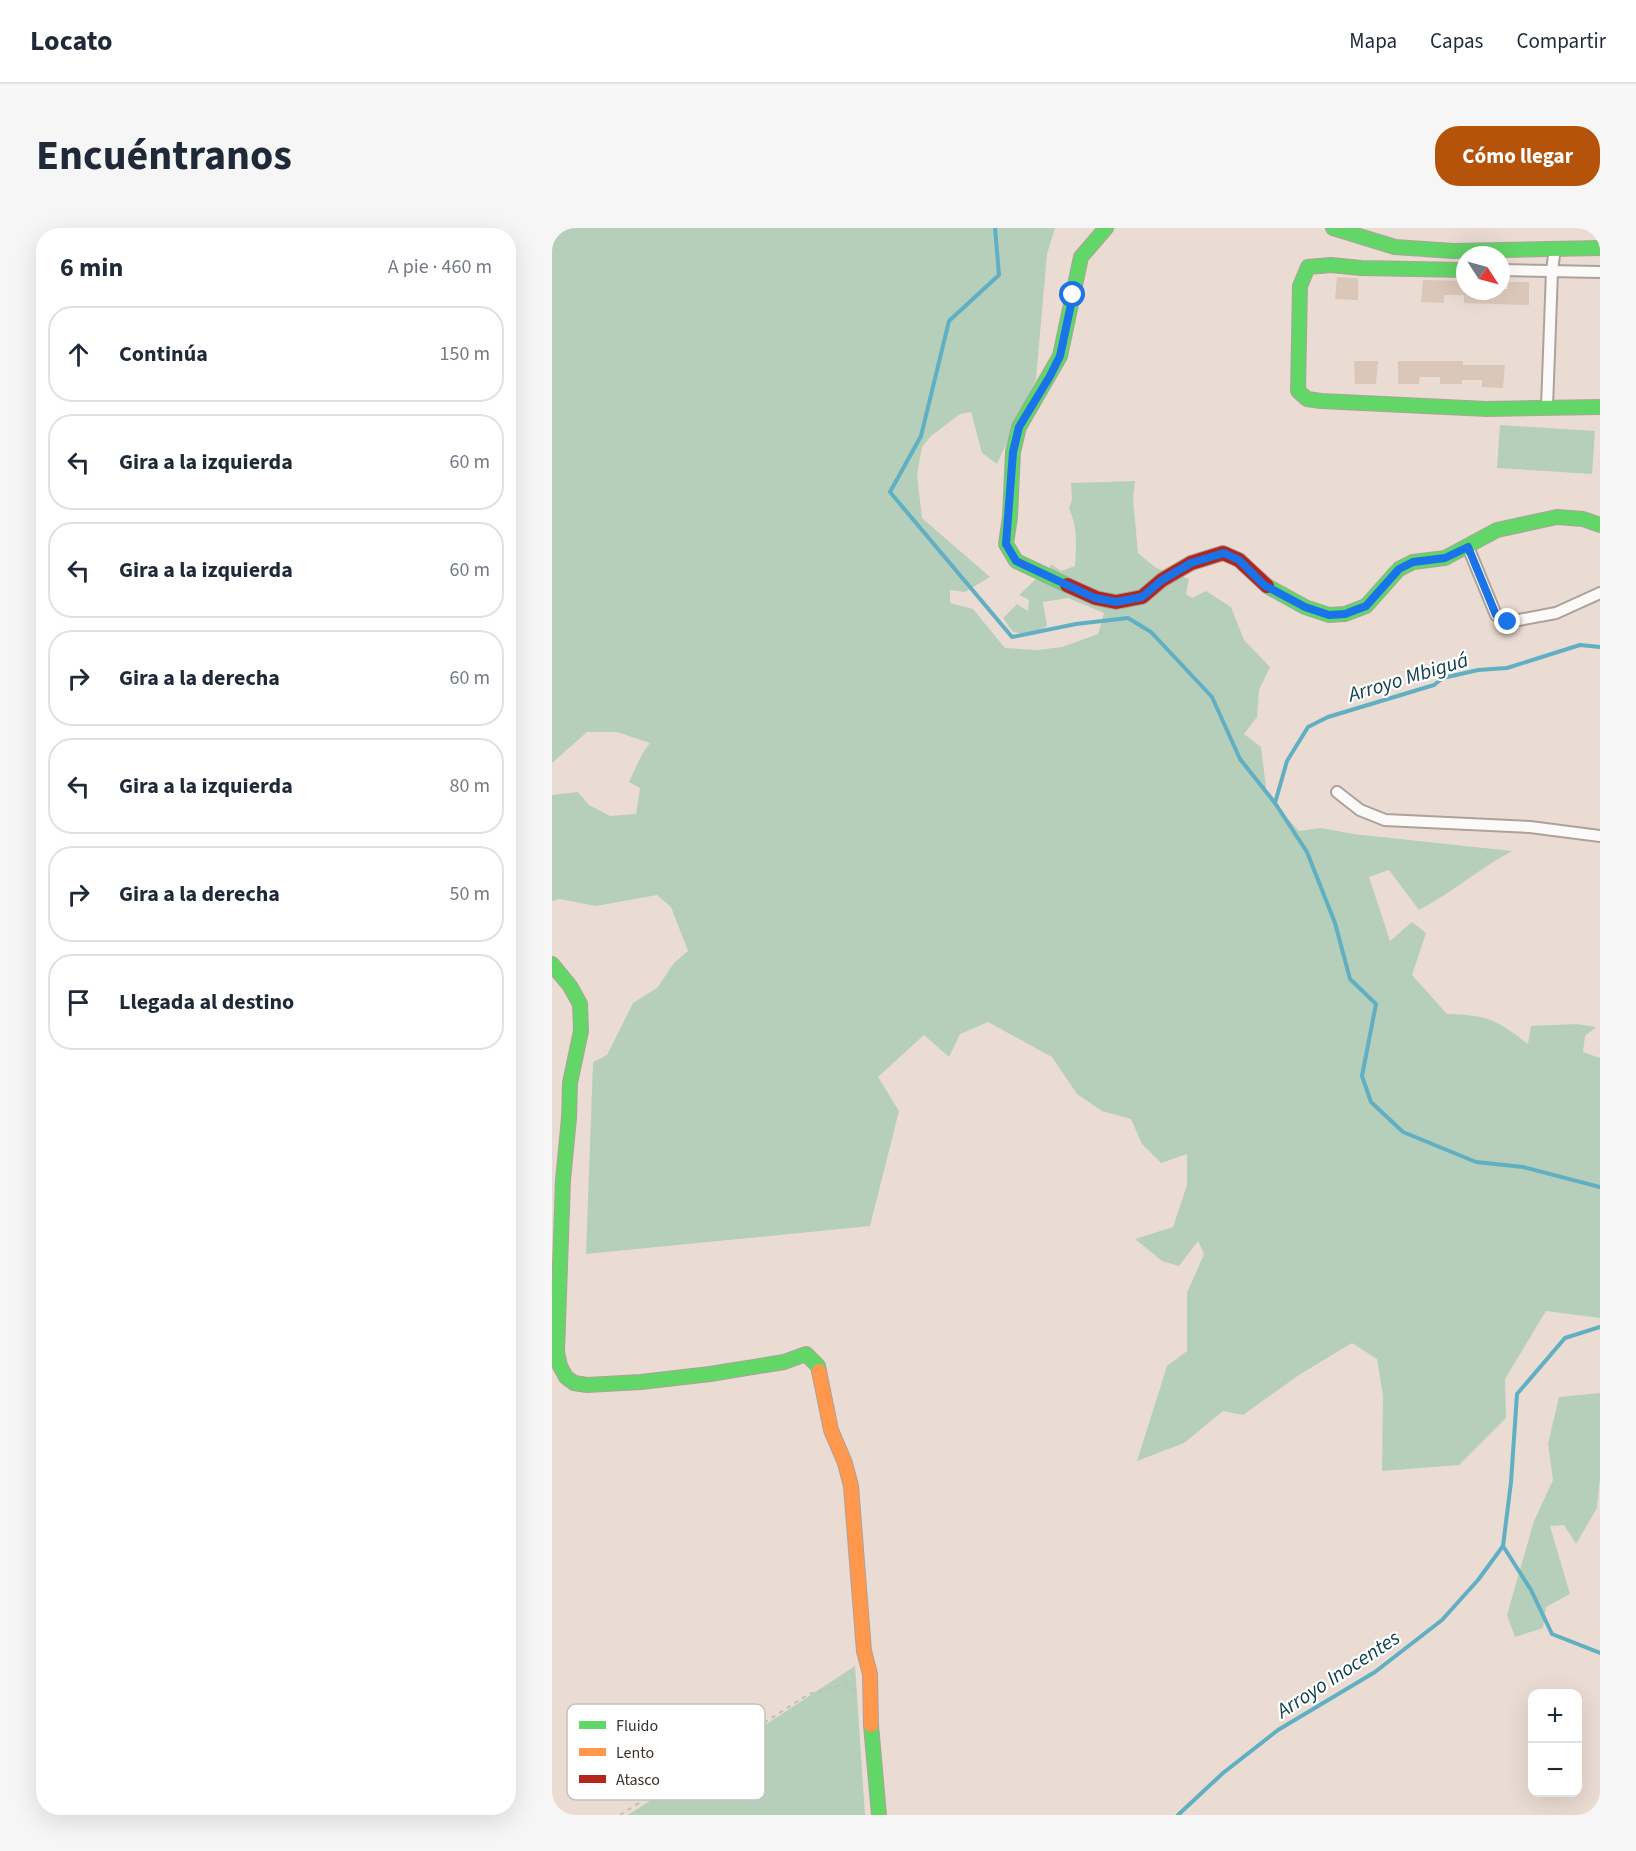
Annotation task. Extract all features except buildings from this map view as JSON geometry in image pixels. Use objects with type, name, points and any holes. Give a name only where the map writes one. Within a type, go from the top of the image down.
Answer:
[{"type":"street","points":[[1106,228],[1081,257],[1060,356],[1019,427],[1013,452],[1006,544],[1016,561],[1095,598],[1116,602],[1142,597],[1162,580],[1191,563],[1224,553],[1239,560],[1264,585],[1305,607],[1329,615],[1345,614],[1366,606],[1399,569],[1413,562],[1445,558],[1497,530],[1557,518],[1583,519],[1600,525]]},
{"type":"street","points":[[1333,228],[1395,247],[1453,251],[1600,248]]},
{"type":"street","points":[[1547,407],[1552,271],[1555,248]]},
{"type":"street","points":[[1456,270],[1361,268],[1331,265],[1308,267],[1300,286],[1298,391],[1307,399],[1321,401],[1487,409],[1600,407]]},
{"type":"street","points":[[1510,270],[1600,272]]},
{"type":"street","points":[[1468,547],[1496,615],[1508,622],[1556,613],[1600,593]]},
{"type":"street","points":[[1337,792],[1360,810],[1384,819],[1530,827],[1600,836]]},
{"type":"street","points":[[552,964],[570,986],[580,1004],[581,1031],[570,1083],[563,1180],[557,1352],[560,1372],[575,1384],[598,1387],[703,1375],[783,1362],[806,1354],[818,1366],[831,1430],[845,1463],[851,1486],[864,1651],[870,1674],[879,1815]]},
{"type":"path","points":[[765,1722],[809,1694],[845,1684],[871,1703]]},
{"type":"path","points":[[620,1815],[643,1800]]},
{"type":"green space","points":[[552,228],[1055,228],[1047,254],[1036,379],[997,464],[982,453],[971,412],[960,414],[931,436],[922,447],[917,475],[922,518],[990,577],[965,592],[950,590],[950,603],[973,609],[1005,648],[1037,650],[1062,647],[1098,634],[1104,613],[1068,598],[1043,602],[1047,626],[1031,635],[1013,632],[1003,618],[1017,604],[1028,611],[1029,600],[1019,595],[1035,580],[1047,576],[1051,564],[1061,571],[1075,566],[1075,530],[1069,509],[1072,499],[1071,483],[1135,481],[1133,499],[1138,553],[1156,568],[1189,579],[1186,594],[1192,598],[1206,591],[1231,607],[1244,640],[1270,667],[1259,690],[1257,717],[1244,734],[1261,747],[1267,795],[1299,831],[1321,828],[1353,834],[1512,851],[1419,910],[1389,870],[1369,877],[1390,941],[1412,922],[1426,933],[1412,975],[1447,1014],[1482,1017],[1499,1024],[1528,1044],[1531,1026],[1576,1024],[1596,1027],[1585,1036],[1583,1052],[1600,1058],[1600,1318],[1546,1311],[1505,1379],[1506,1418],[1459,1465],[1382,1471],[1383,1396],[1377,1359],[1352,1343],[1299,1375],[1243,1415],[1223,1411],[1184,1443],[1137,1461],[1167,1366],[1187,1351],[1187,1293],[1204,1254],[1198,1241],[1179,1266],[1162,1261],[1135,1239],[1173,1227],[1187,1185],[1187,1154],[1161,1163],[1142,1144],[1131,1119],[1102,1111],[1077,1094],[1052,1057],[988,1022],[960,1034],[949,1057],[924,1035],[878,1077],[899,1111],[870,1226],[586,1254],[593,1062],[607,1055],[633,1003],[657,988],[674,963],[688,951],[671,907],[657,895],[596,906],[560,899],[552,901],[552,795],[578,792],[589,805],[610,816],[636,814],[640,788],[629,782],[642,754],[650,743],[617,732],[587,732],[552,763]]},
{"type":"green space","points":[[1500,425],[1595,431],[1592,474],[1497,468]]},
{"type":"green space","points":[[1600,1393],[1600,1478],[1597,1508],[1576,1544],[1564,1525],[1550,1526],[1570,1594],[1546,1607],[1543,1628],[1515,1637],[1507,1615],[1534,1521],[1553,1480],[1548,1444],[1559,1397]]},
{"type":"green space","points":[[855,1666],[865,1815],[628,1815],[651,1800],[765,1800],[765,1725]]},
{"type":"waterway","points":[[995,228],[999,275],[949,321],[921,436],[890,492],[1012,637],[1076,624],[1128,618],[1151,632],[1212,697],[1240,759],[1275,803],[1307,852],[1335,923],[1350,979],[1376,1004],[1362,1076],[1371,1102],[1403,1132],[1476,1162],[1523,1167],[1600,1187]]},
{"type":"waterway","name":"Arroyo Mbiguá","points":[[1275,803],[1287,761],[1308,727],[1328,717],[1434,685],[1443,678],[1478,670],[1507,668],[1580,645],[1600,647]]},
{"type":"waterway","points":[[1600,1327],[1565,1338],[1517,1394],[1511,1482],[1503,1546],[1531,1590],[1552,1634],[1600,1653]]},
{"type":"waterway","name":"Arroyo Inocentes","points":[[1178,1815],[1223,1773],[1278,1730],[1375,1672],[1442,1620],[1478,1580],[1503,1546]]},
{"type":"traffic: fast","points":[[1067,585],[1016,561],[1006,544],[1010,517],[1013,452],[1019,427],[1060,356],[1081,257],[1106,228]]},
{"type":"traffic: fast","points":[[1333,228],[1395,247],[1453,251],[1600,248]]},
{"type":"traffic: fast","points":[[1456,270],[1361,268],[1331,265],[1308,267],[1300,286],[1298,391],[1307,399],[1321,401],[1487,409],[1600,407]]},
{"type":"traffic: fast","points":[[1267,586],[1305,607],[1329,615],[1345,614],[1366,606],[1399,569],[1413,562],[1445,558],[1497,530],[1557,517],[1583,519],[1600,525]]},
{"type":"traffic: fast","points":[[552,964],[570,986],[580,1004],[581,1031],[570,1083],[563,1180],[557,1352],[560,1366],[566,1377],[574,1383],[587,1385],[641,1382],[784,1362],[806,1354],[818,1366],[819,1371]]},
{"type":"traffic: fast","points":[[871,1725],[879,1815]]},
{"type":"traffic: slow","points":[[819,1371],[831,1430],[845,1463],[851,1486],[864,1651],[870,1674],[871,1725]]},
{"type":"traffic: jam","points":[[1067,585],[1096,598],[1116,602],[1142,597],[1162,580],[1191,563],[1223,553],[1239,560],[1267,586]]},
{"type":"route","points":[[1073,295],[1060,356],[1019,427],[1013,452],[1010,517],[1006,544],[1016,561],[1095,598],[1116,602],[1142,597],[1162,580],[1191,563],[1224,553],[1239,560],[1264,585],[1305,607],[1329,615],[1345,614],[1366,606],[1399,569],[1413,562],[1445,558],[1468,547],[1496,615],[1508,622]]}]
